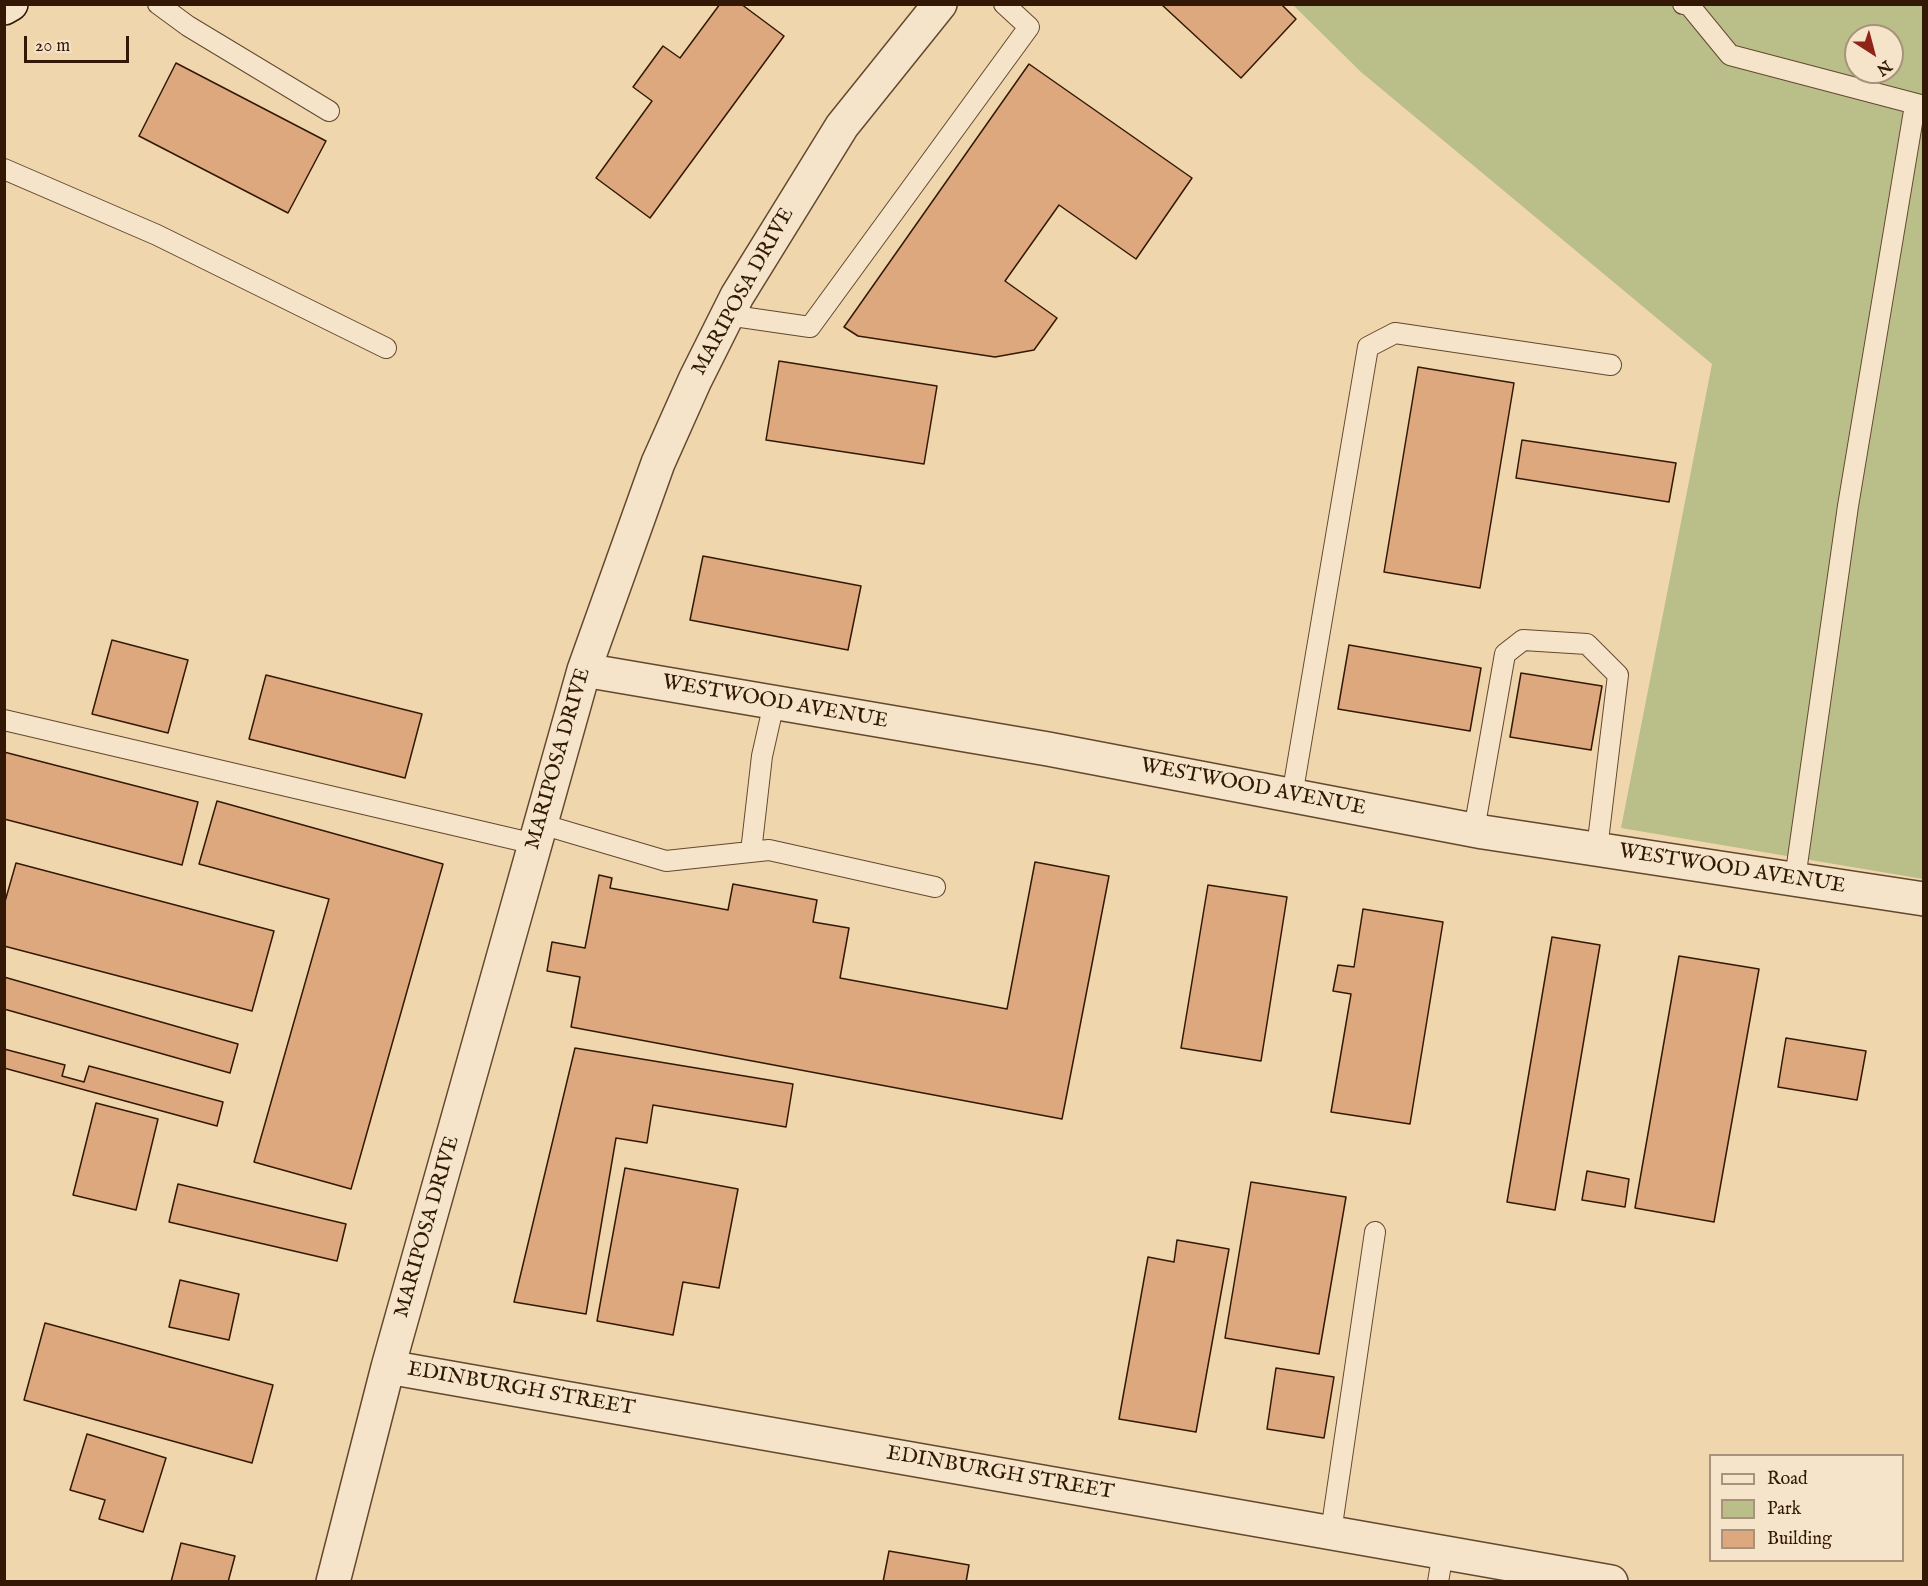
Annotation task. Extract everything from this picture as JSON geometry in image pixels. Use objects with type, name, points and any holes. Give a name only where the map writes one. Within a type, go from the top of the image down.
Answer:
[{"type":"street","points":[[4,8],[11,4]]},
{"type":"street","name":"MARIPOSA DRIVE","points":[[333,1581],[388,1367],[584,670],[658,463],[694,380],[727,315],[842,126],[940,4]]},
{"type":"street","name":"WESTWOOD AVENUE","points":[[584,670],[1048,749],[1474,830],[1923,899]]},
{"type":"street","name":"EDINBURGH STREET","points":[[388,1367],[1330,1532],[1440,1567],[1611,1581]]},
{"type":"lane","points":[[158,4],[188,26],[329,111]]},
{"type":"lane","points":[[727,315],[810,327],[1029,27],[1004,4]]},
{"type":"lane","points":[[1683,4],[1689,5],[1730,55],[1919,105],[1848,506],[1795,879]]},
{"type":"lane","points":[[4,169],[157,235],[386,348]]},
{"type":"lane","points":[[1292,796],[1368,347],[1395,333],[1611,365]]},
{"type":"lane","points":[[1474,830],[1505,654],[1523,640],[1587,644],[1618,675],[1597,849]]},
{"type":"lane","points":[[751,852],[762,756],[774,703]]},
{"type":"lane","points":[[4,720],[666,861],[769,850],[935,887]]},
{"type":"lane","points":[[1330,1532],[1375,1232]]},
{"type":"green space","points":[[1293,5],[1923,5],[1923,879],[1621,828],[1712,364],[1361,72]]},
{"type":"building","points":[[720,4],[741,4],[784,36],[650,218],[596,178],[652,101],[633,87],[663,46],[680,58]]},
{"type":"building","points":[[1161,4],[1281,4],[1296,19],[1241,78]]},
{"type":"building","points":[[176,63],[326,141],[288,213],[139,136]]},
{"type":"building","points":[[1029,64],[1192,178],[1136,259],[1059,205],[1005,281],[1057,318],[1034,350],[995,357],[858,336],[844,327]]},
{"type":"building","points":[[779,361],[937,386],[924,464],[766,440]]},
{"type":"building","points":[[1418,367],[1514,383],[1480,588],[1384,572]]},
{"type":"building","points":[[1522,440],[1676,463],[1669,502],[1516,478]]},
{"type":"building","points":[[703,556],[861,586],[848,650],[690,620]]},
{"type":"building","points":[[112,640],[188,660],[168,733],[92,714]]},
{"type":"building","points":[[1349,645],[1481,668],[1470,731],[1338,709]]},
{"type":"building","points":[[1521,673],[1602,686],[1591,750],[1510,737]]},
{"type":"building","points":[[266,675],[422,714],[405,778],[249,739]]},
{"type":"building","points":[[4,752],[198,802],[182,865],[4,819]]},
{"type":"building","points":[[217,801],[443,864],[351,1189],[254,1162],[329,899],[199,864]]},
{"type":"building","points":[[1035,862],[1109,876],[1062,1119],[571,1027],[580,977],[547,971],[552,942],[585,948],[599,875],[612,878],[610,888],[728,910],[733,884],[817,900],[813,922],[849,928],[840,978],[1007,1009]]},
{"type":"building","points":[[16,863],[274,931],[252,1011],[4,946],[4,905]]},
{"type":"building","points":[[1208,885],[1287,897],[1261,1061],[1181,1048]]},
{"type":"building","points":[[1363,909],[1443,922],[1410,1124],[1331,1112],[1351,994],[1333,991],[1338,965],[1354,967]]},
{"type":"building","points":[[1552,937],[1600,945],[1555,1210],[1507,1202]]},
{"type":"building","points":[[1679,956],[1759,969],[1714,1222],[1635,1208]]},
{"type":"building","points":[[4,977],[238,1044],[230,1073],[4,1009]]},
{"type":"building","points":[[1786,1038],[1866,1051],[1857,1100],[1778,1087]]},
{"type":"building","points":[[575,1048],[793,1084],[786,1127],[653,1105],[647,1143],[616,1138],[586,1314],[514,1302]]},
{"type":"building","points":[[4,1049],[65,1065],[62,1076],[84,1082],[89,1066],[223,1102],[217,1126],[4,1068]]},
{"type":"building","points":[[96,1103],[158,1119],[136,1210],[73,1195]]},
{"type":"building","points":[[625,1168],[738,1189],[719,1288],[683,1282],[673,1335],[597,1321]]},
{"type":"building","points":[[1587,1171],[1629,1179],[1625,1207],[1582,1200]]},
{"type":"building","points":[[1251,1182],[1346,1197],[1319,1354],[1225,1338]]},
{"type":"building","points":[[178,1184],[346,1224],[337,1261],[169,1222]]},
{"type":"building","points":[[1177,1240],[1229,1249],[1196,1432],[1119,1419],[1148,1257],[1174,1262]]},
{"type":"building","points":[[180,1280],[239,1294],[229,1340],[169,1327]]},
{"type":"building","points":[[45,1323],[273,1385],[252,1463],[24,1400]]},
{"type":"building","points":[[1276,1368],[1334,1377],[1324,1438],[1267,1429]]},
{"type":"building","points":[[87,1434],[166,1458],[143,1532],[99,1519],[105,1500],[70,1490]]},
{"type":"building","points":[[181,1543],[235,1556],[228,1582],[171,1582]]},
{"type":"building","points":[[889,1551],[969,1565],[966,1582],[883,1582]]}]
